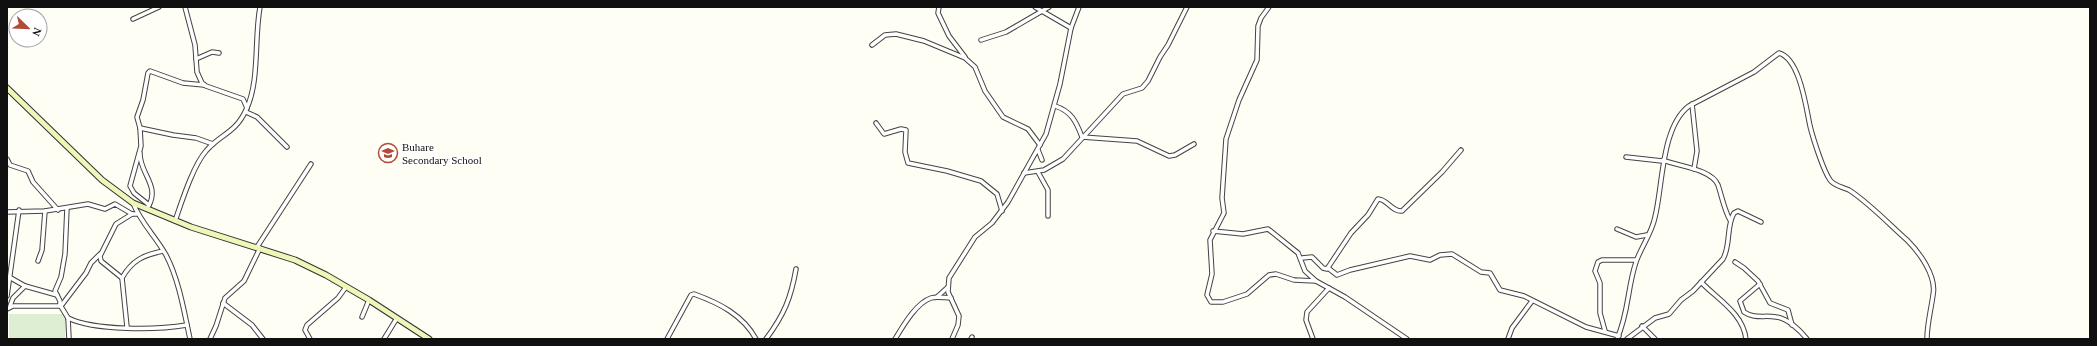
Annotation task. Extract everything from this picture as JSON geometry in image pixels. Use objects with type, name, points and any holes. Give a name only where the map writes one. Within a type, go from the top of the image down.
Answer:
[{"type":"main road","points":[[7,88],[102,180],[133,203],[148,207],[175,221],[295,260],[370,300],[398,317],[429,339]]},
{"type":"street","points":[[133,19],[159,7]]},
{"type":"street","points":[[185,7],[195,45],[197,72],[204,85]]},
{"type":"street","points":[[175,221],[188,187],[204,153],[213,144],[230,133],[246,110],[254,78],[260,7]]},
{"type":"street","points":[[939,7],[938,13],[949,36],[975,67],[985,91],[1004,117],[1028,129],[1040,145]]},
{"type":"street","points":[[1035,7],[1071,28]]},
{"type":"street","points":[[981,40],[1006,32],[1049,7]]},
{"type":"street","points":[[952,339],[958,324],[959,316],[948,287],[949,278],[971,243],[1002,211],[1038,150],[1050,125],[1071,28],[1079,7]]},
{"type":"street","points":[[1024,173],[1038,172],[1063,159],[1082,136],[1106,114],[1123,94],[1142,88],[1168,45],[1187,7]]},
{"type":"street","points":[[1269,7],[1261,18],[1258,26],[1257,60],[1239,100],[1226,135],[1222,192],[1224,213],[1213,231],[1210,243],[1212,274],[1207,295],[1211,302],[1223,302],[1247,294],[1269,274],[1276,274],[1294,280],[1316,281]]},
{"type":"street","points":[[872,44],[885,35],[896,34],[924,41],[966,58]]},
{"type":"street","points":[[196,59],[212,52],[219,53]]},
{"type":"street","points":[[1302,258],[1312,257],[1323,268],[1328,268],[1337,275],[1350,270],[1410,256],[1430,260],[1440,255],[1453,254],[1481,272],[1490,273],[1500,290],[1518,294],[1586,327],[1605,331],[1618,337],[1625,323],[1636,260],[1647,235],[1654,224],[1659,200],[1663,161],[1678,119],[1683,110],[1754,72],[1778,54],[1787,57],[1805,96],[1810,125],[1830,180],[1852,193],[1907,240],[1915,248],[1929,273],[1933,285],[1933,295],[1927,339]]},
{"type":"street","points":[[141,146],[130,186],[134,193],[148,207],[152,196],[152,184],[142,168],[141,146],[140,128],[137,117],[149,72],[183,83],[204,85],[240,97],[246,110],[256,117],[287,147]]},
{"type":"street","points":[[1692,104],[1697,152],[1694,169]]},
{"type":"street","points":[[1054,106],[1069,112],[1078,125],[1082,136]]},
{"type":"street","points":[[876,123],[884,134],[901,129],[906,130],[905,152],[908,163],[947,171],[980,181],[997,194],[1002,211]]},
{"type":"street","points":[[140,128],[173,136],[196,138],[213,144]]},
{"type":"street","points":[[1082,136],[1137,141],[1169,156],[1175,156],[1194,144]]},
{"type":"street","points":[[1038,150],[1042,160]]},
{"type":"street","points":[[1328,268],[1350,233],[1368,215],[1378,199],[1383,200],[1397,211],[1402,211],[1442,172],[1460,150]]},
{"type":"street","points":[[1626,157],[1663,161],[1694,169],[1716,181],[1730,220]]},
{"type":"street","points":[[7,159],[10,165],[28,171],[33,182],[58,210]]},
{"type":"street","points":[[210,339],[224,303],[230,292],[247,277],[259,248],[311,164]]},
{"type":"street","points":[[1038,172],[1048,190],[1048,216]]},
{"type":"street","points":[[133,203],[138,214],[163,251],[172,268],[190,339]]},
{"type":"street","points":[[7,212],[18,210],[58,210],[88,204],[104,209],[115,204],[132,214],[138,214]]},
{"type":"street","points":[[67,208],[67,235],[63,267],[55,290],[61,306],[68,318],[69,339]]},
{"type":"street","points":[[7,296],[18,210]]},
{"type":"street","points":[[38,261],[42,250],[45,211]]},
{"type":"street","points":[[1627,339],[1642,326],[1655,318],[1669,314],[1724,257],[1730,220],[1737,211],[1761,222]]},
{"type":"street","points":[[10,306],[61,306],[86,273],[91,263],[101,253],[116,224],[132,214]]},
{"type":"street","points":[[1213,231],[1243,234],[1268,229],[1302,258],[1305,271],[1316,281],[1345,297],[1407,339]]},
{"type":"street","points":[[1617,229],[1636,237],[1647,235]]},
{"type":"street","points":[[122,278],[136,261],[145,255],[163,251]]},
{"type":"street","points":[[101,253],[101,260],[122,278],[127,327]]},
{"type":"street","points":[[1605,331],[1600,313],[1600,283],[1595,273],[1598,263],[1602,260],[1636,260]]},
{"type":"street","points":[[1735,262],[1744,268],[1760,284],[1770,303],[1788,310],[1792,324]]},
{"type":"street","points":[[766,339],[778,324],[786,308],[796,269]]},
{"type":"street","points":[[9,277],[26,286],[57,296]]},
{"type":"street","points":[[1701,282],[1724,301],[1745,331],[1746,339]]},
{"type":"street","points":[[1760,284],[1740,301],[1744,312],[1755,316],[1780,318],[1792,324],[1807,339]]},
{"type":"street","points":[[7,310],[13,298],[26,286]]},
{"type":"street","points":[[310,339],[305,330],[307,325],[338,298],[346,287]]},
{"type":"street","points":[[936,298],[948,287]]},
{"type":"street","points":[[1313,339],[1306,315],[1329,288]]},
{"type":"street","points":[[668,339],[691,295],[694,294],[730,310],[749,328],[756,339]]},
{"type":"street","points":[[896,339],[914,312],[930,298],[951,298]]},
{"type":"street","points":[[362,318],[370,300]]},
{"type":"street","points":[[1508,339],[1512,328],[1532,301]]},
{"type":"street","points":[[224,303],[252,325],[263,339]]},
{"type":"street","points":[[384,339],[398,317]]},
{"type":"street","points":[[68,318],[84,324],[157,329],[187,325]]},
{"type":"street","points":[[1642,326],[1655,339]]},
{"type":"green space","points":[[9,314],[66,314],[65,339],[9,339]]},
{"type":"place","name":"Buhare Secondary School","points":[[388,153]]}]
